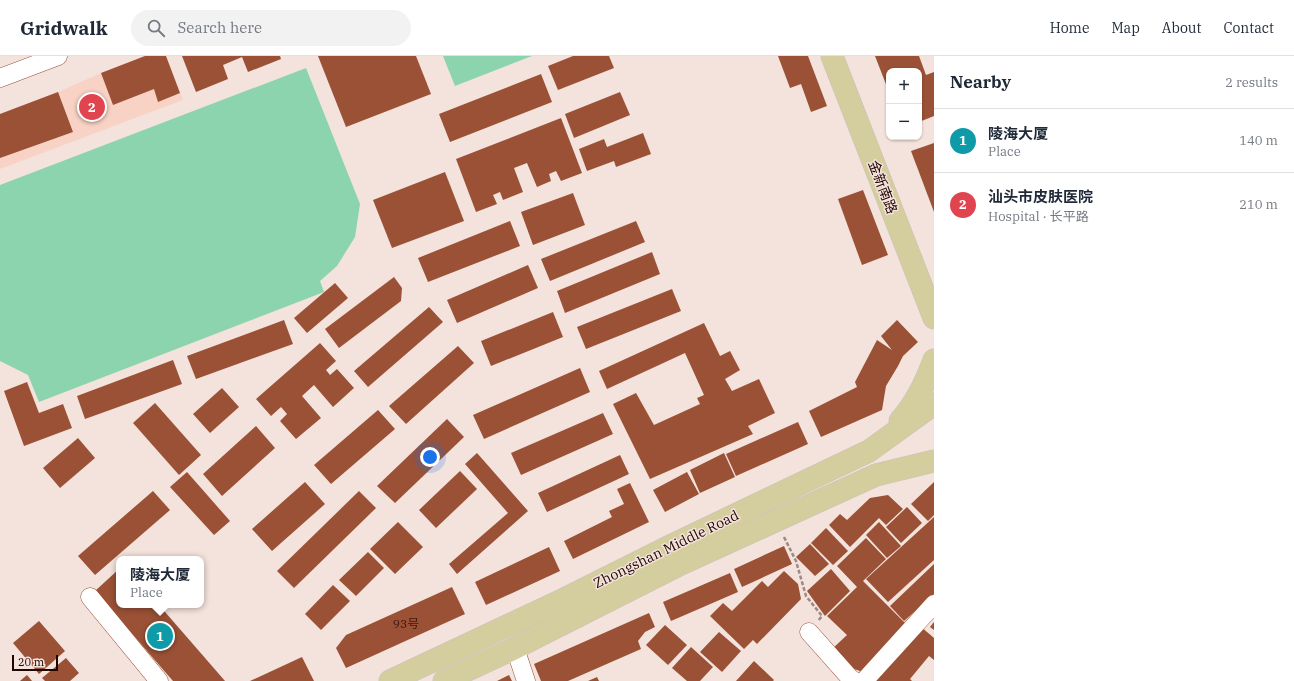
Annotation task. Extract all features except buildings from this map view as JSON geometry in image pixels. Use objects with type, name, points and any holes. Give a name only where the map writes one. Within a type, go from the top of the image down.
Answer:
[{"type":"main road","name":"金新南路","points":[[832,56],[934,318]]},
{"type":"main road","name":"金新南路","points":[[843,56],[934,288]]},
{"type":"main road","points":[[869,451],[893,430],[912,408],[934,360]]},
{"type":"main road","name":"Zhongshan Middle Road","points":[[390,681],[558,602],[672,545],[869,451],[934,404]]},
{"type":"main road","name":"Zhongshan Middle Road","points":[[444,681],[515,648],[681,564],[876,476],[934,461]]},
{"type":"main road","points":[[876,476],[914,468],[934,469]]},
{"type":"street","points":[[0,68],[33,56]]},
{"type":"street","points":[[0,78],[58,56]]},
{"type":"street","points":[[90,597],[159,681]]},
{"type":"street","points":[[864,681],[934,604]]},
{"type":"street","points":[[809,632],[854,681]]},
{"type":"street","points":[[515,648],[526,681]]},
{"type":"path","points":[[776,521],[796,561],[806,596],[822,616],[809,632]]},
{"type":"shaded area","points":[[145,56],[166,56],[183,100],[0,169],[0,114]]},
{"type":"green space","points":[[443,56],[532,56],[455,86]]},
{"type":"green space","points":[[306,68],[360,204],[355,237],[337,266],[320,281],[324,292],[39,402],[28,375],[0,361],[0,185]]},
{"type":"place","name":"汕头市皮肤医院","points":[[92,107]]},
{"type":"place","name":"陵海大厦","points":[[160,636]]}]
